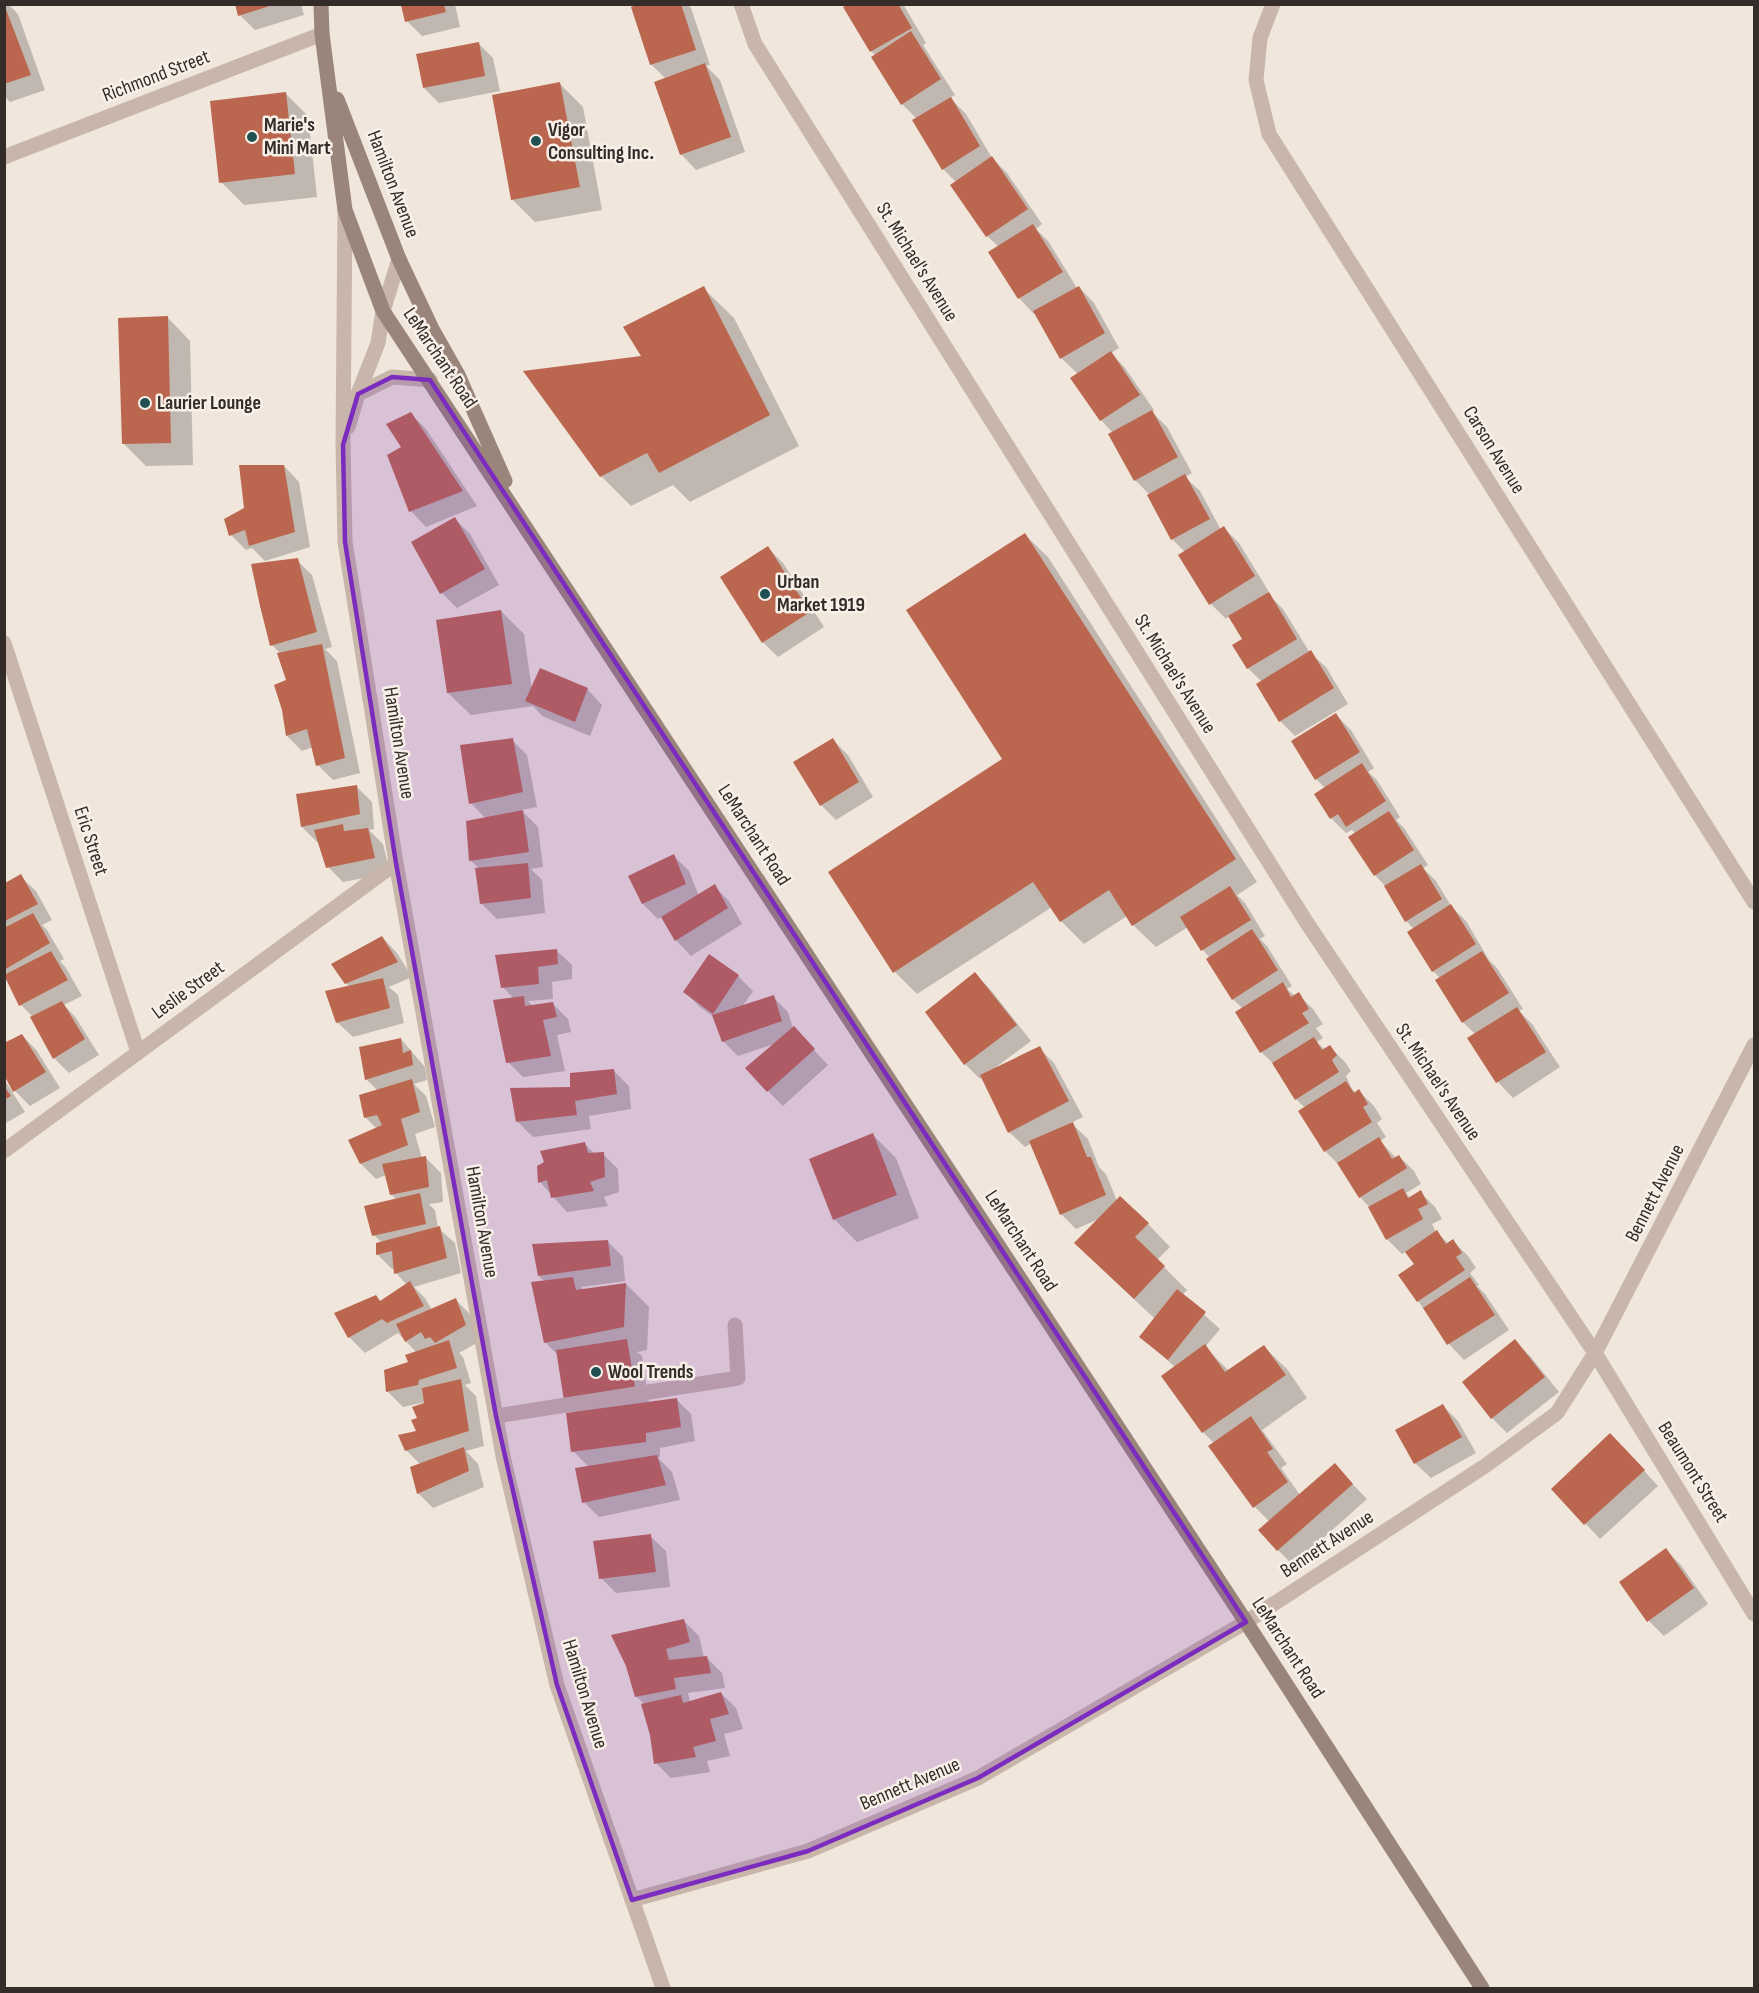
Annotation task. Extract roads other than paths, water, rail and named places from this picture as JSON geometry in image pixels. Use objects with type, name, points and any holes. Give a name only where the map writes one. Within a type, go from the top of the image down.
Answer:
[{"type":"main road","name":"Hamilton Avenue","points":[[321,4],[322,34],[345,210]]},
{"type":"main road","name":"Hamilton Avenue","points":[[328,77],[399,259]]},
{"type":"main road","name":"LeMarchant Road","points":[[345,210],[383,310],[1246,1622],[1482,1989]]},
{"type":"main road","name":"LeMarchant Road","points":[[399,259],[432,330],[459,375],[522,519]]},
{"type":"street","name":"St. Michael's Avenue","points":[[741,4],[756,44],[1306,923],[1594,1353]]},
{"type":"street","name":"Carson Avenue","points":[[1273,4],[1260,38],[1256,80],[1269,134],[1755,902]]},
{"type":"street","name":"Richmond Street","points":[[4,157],[322,34]]},
{"type":"street","name":"Hamilton Avenue","points":[[345,210],[343,445],[345,542],[396,863],[503,1456],[557,1685],[663,1989]]},
{"type":"street","name":"Hamilton Avenue","points":[[343,445],[358,394],[378,343],[383,310],[399,259]]},
{"type":"street","points":[[358,394],[392,377],[430,380]]},
{"type":"street","name":"Eric Street","points":[[4,644],[138,1052]]},
{"type":"street","name":"Leslie Street","points":[[4,1151],[396,863]]},
{"type":"street","name":"Bennett Avenue","points":[[632,1900],[808,1851],[978,1778],[1246,1622],[1485,1466],[1557,1413],[1594,1353],[1755,1046]]},
{"type":"street","points":[[496,1416],[738,1378],[735,1325]]},
{"type":"street","name":"Beaumont Street","points":[[1594,1353],[1755,1614]]},
{"type":"place","name":"Marie's Mini Mart","points":[[252,137]]},
{"type":"place","name":"Vigor Consulting Inc.","points":[[536,141]]},
{"type":"place","name":"Laurier Lounge","points":[[145,403]]},
{"type":"place","name":"Urban Market 1919","points":[[765,594]]},
{"type":"place","name":"Wool Trends","points":[[596,1372]]}]
